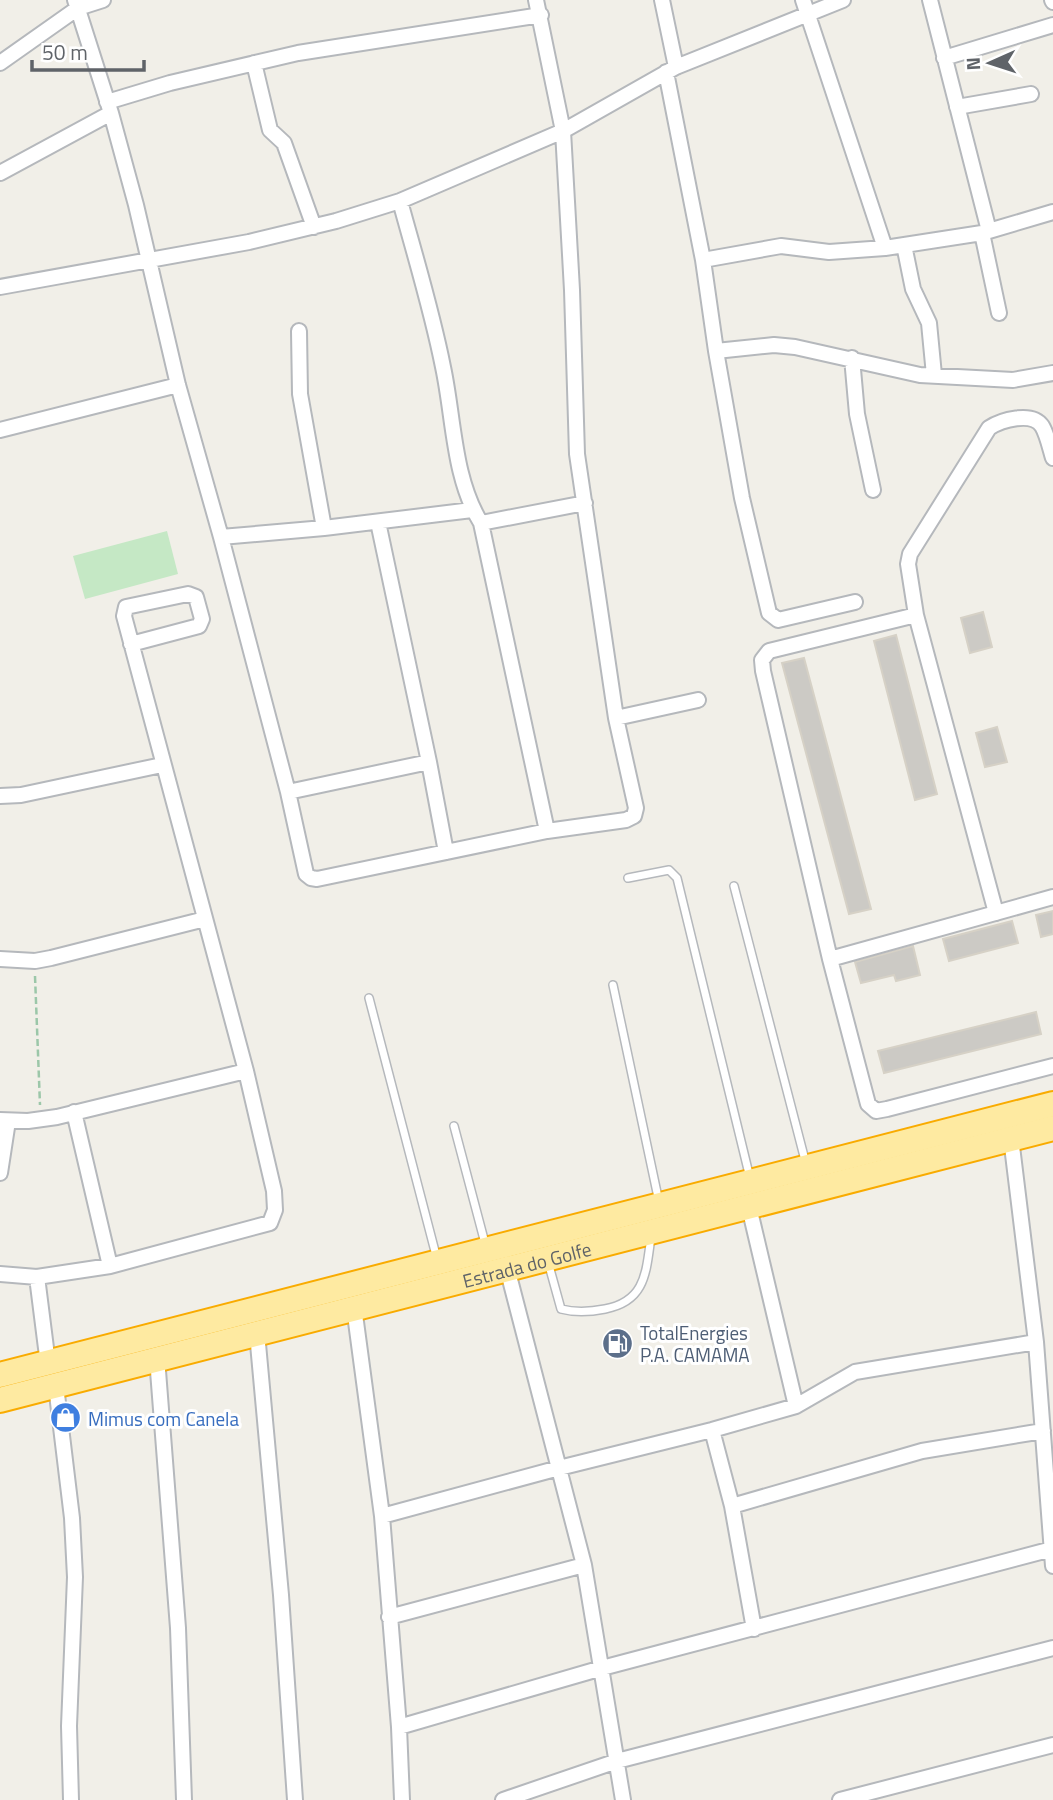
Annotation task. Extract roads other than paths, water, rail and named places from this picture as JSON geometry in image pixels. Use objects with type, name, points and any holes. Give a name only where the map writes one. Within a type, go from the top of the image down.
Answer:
[{"type":"highway","name":"Estrada do Golfe","points":[[0,1375],[52,1375],[157,1358],[651,1233],[750,1195],[807,1168],[1053,1104]]},
{"type":"highway","name":"Estrada do Golfe","points":[[0,1400],[52,1375],[438,1263],[660,1206],[750,1195],[1053,1128]]},
{"type":"street","points":[[0,63],[76,4],[103,0]]},
{"type":"street","points":[[76,4],[109,107],[151,260],[178,385],[222,537],[288,792],[306,874],[317,879],[547,831],[626,820],[634,816],[636,808],[616,718],[577,454],[572,290],[563,131],[536,0]]},
{"type":"street","points":[[662,0],[716,351],[742,498],[769,613],[772,618],[778,620],[855,602]]},
{"type":"street","points":[[0,287],[314,227],[400,201],[563,131],[671,70],[806,7],[843,0]]},
{"type":"street","points":[[930,0],[985,232],[999,313]]},
{"type":"street","points":[[806,7],[885,248]]},
{"type":"street","points":[[0,173],[109,107],[170,83],[298,53],[541,15]]},
{"type":"street","points":[[944,58],[1053,25]]},
{"type":"street","points":[[254,63],[270,130],[284,143],[314,227]]},
{"type":"street","points":[[957,107],[1031,94]]},
{"type":"street","points":[[400,201],[437,338],[460,469],[472,510],[481,523],[547,831]]},
{"type":"street","points":[[703,260],[782,246],[829,252],[885,248],[985,232],[1053,212]]},
{"type":"street","points":[[904,245],[913,289],[929,323],[934,375]]},
{"type":"street","points":[[299,331],[301,404],[324,528]]},
{"type":"street","points":[[716,351],[774,345],[795,346],[920,375],[1013,380],[1053,373]]},
{"type":"street","points":[[852,358],[857,414],[873,489]]},
{"type":"street","points":[[0,430],[178,385]]},
{"type":"street","points":[[996,913],[916,615],[908,564],[911,554],[989,428],[997,423],[1023,418],[1034,419],[1041,425],[1053,458]]},
{"type":"street","points":[[481,523],[585,503]]},
{"type":"street","points":[[222,537],[472,510]]},
{"type":"street","points":[[378,522],[446,852]]},
{"type":"street","points":[[0,1274],[37,1276],[110,1266],[270,1223],[275,1210],[274,1191],[246,1071],[162,765],[124,617],[126,607],[188,594],[196,597],[202,619],[198,626],[131,644]]},
{"type":"street","points":[[916,615],[769,651],[762,660],[762,671],[868,1104],[876,1111],[1053,1066]]},
{"type":"street","points":[[616,718],[698,700]]},
{"type":"street","points":[[288,792],[429,762]]},
{"type":"street","points":[[0,796],[30,793],[162,765]]},
{"type":"street","points":[[831,959],[1053,897]]},
{"type":"street","points":[[0,959],[35,961],[205,919]]},
{"type":"street","points":[[0,1172],[4,1120],[40,1119],[246,1071]]},
{"type":"street","points":[[74,1112],[110,1266]]},
{"type":"street","points":[[1011,1138],[1036,1342],[1053,1566]]},
{"type":"street","points":[[750,1195],[796,1406]]},
{"type":"street","points":[[507,1268],[584,1565],[623,1800]]},
{"type":"street","points":[[37,1276],[72,1518],[75,1577],[69,1726],[71,1800]]},
{"type":"street","points":[[354,1307],[382,1516],[399,1727],[402,1800]]},
{"type":"street","points":[[257,1333],[276,1540],[295,1800]]},
{"type":"street","points":[[382,1516],[796,1406],[845,1375],[855,1372],[1036,1342]]},
{"type":"street","points":[[157,1358],[178,1628],[184,1800]]},
{"type":"street","points":[[712,1430],[732,1506],[754,1629]]},
{"type":"street","points":[[732,1506],[922,1451],[1043,1431]]},
{"type":"street","points":[[399,1727],[602,1668],[1052,1549]]},
{"type":"street","points":[[389,1617],[584,1565]]},
{"type":"street","points":[[503,1800],[617,1761],[1053,1648]]},
{"type":"street","points":[[840,1800],[1053,1745]]},
{"type":"lane","points":[[628,878],[668,870],[677,878],[750,1195]]},
{"type":"lane","points":[[734,886],[807,1168]]},
{"type":"lane","points":[[612,985],[660,1206]]},
{"type":"lane","points":[[369,998],[438,1263]]},
{"type":"lane","points":[[454,1126],[487,1251]]},
{"type":"lane","points":[[547,1258],[561,1309],[590,1312],[611,1308],[631,1301],[640,1287],[651,1233]]},
{"type":"place","name":"TotalEnergies P.A. CAMAMA","points":[[617,1343]]},
{"type":"place","name":"Mimus com Canela","points":[[65,1418]]}]
